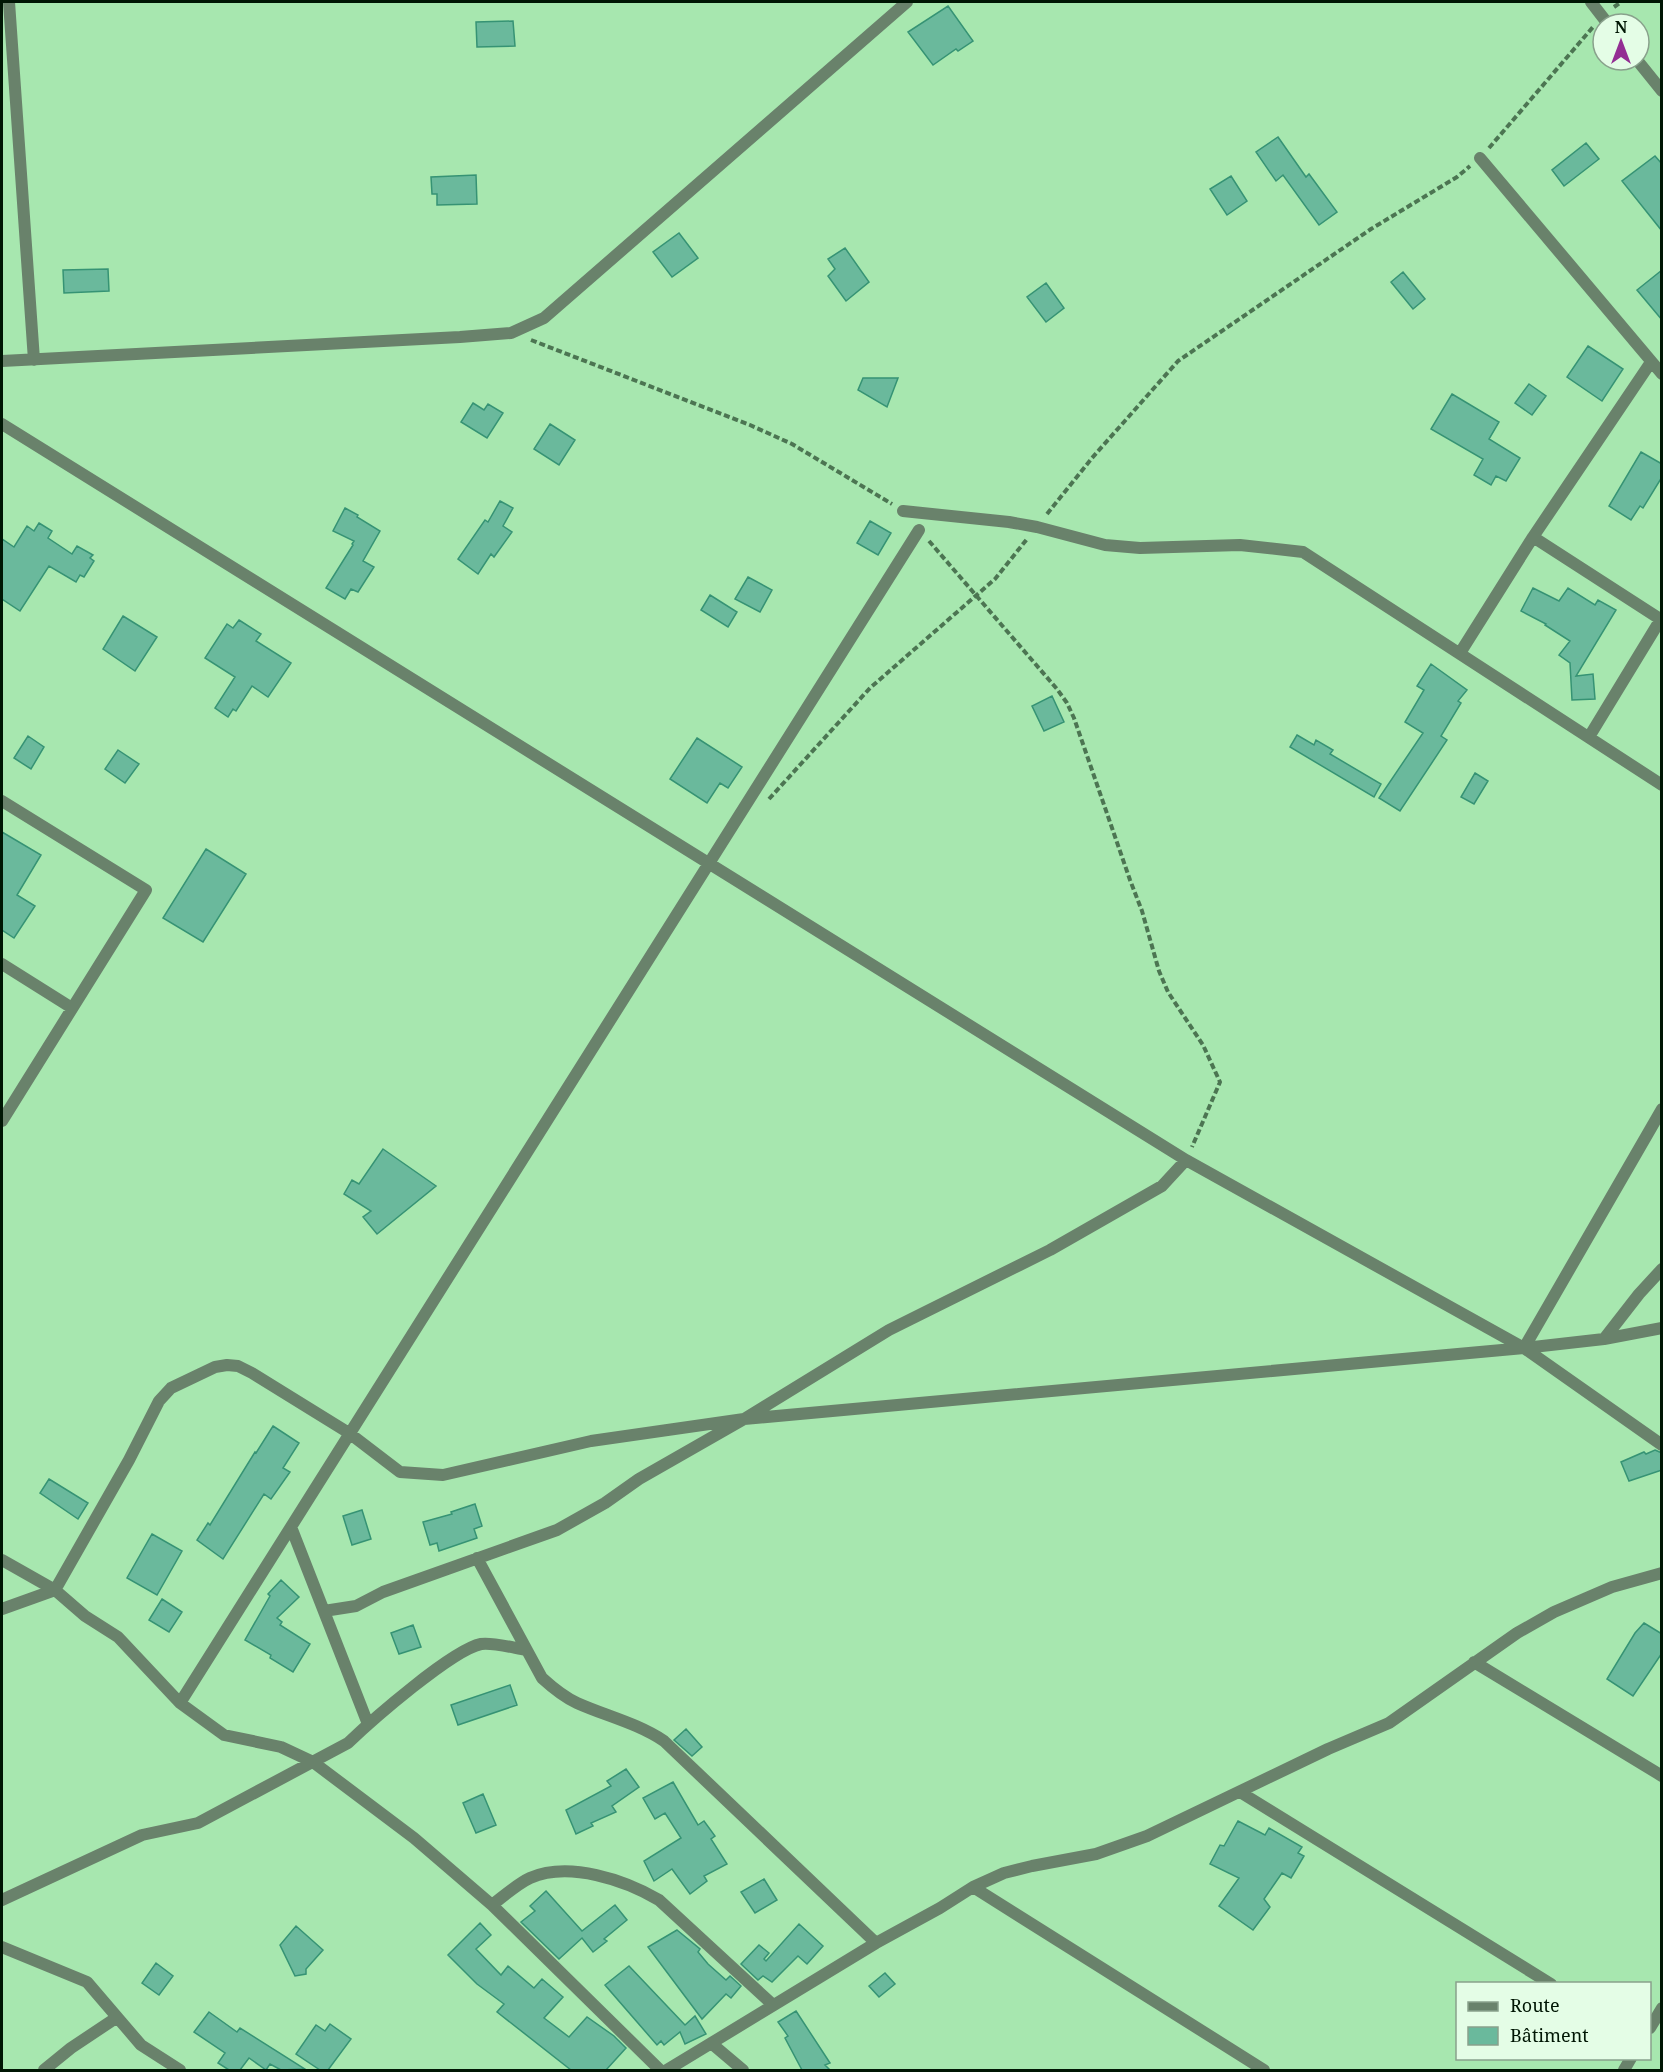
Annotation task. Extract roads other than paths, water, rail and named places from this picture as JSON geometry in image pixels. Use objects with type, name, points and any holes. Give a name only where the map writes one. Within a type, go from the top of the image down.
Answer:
[{"type":"street","points":[[9,2],[34,360]]},
{"type":"street","points":[[2,361],[511,333],[544,318],[561,304],[908,2]]},
{"type":"street","points":[[1647,72],[1662,91]]},
{"type":"street","points":[[1480,158],[1662,374]]},
{"type":"street","points":[[1460,653],[1533,537],[1651,362]]},
{"type":"street","points":[[2,424],[1186,1160],[1524,1348],[1662,1445]]},
{"type":"street","points":[[903,512],[1009,522],[1104,545],[1140,548],[1240,545],[1303,552],[1662,785]]},
{"type":"street","points":[[180,1703],[919,530]]},
{"type":"street","points":[[1533,537],[1661,618],[1589,737]]},
{"type":"street","points":[[2,801],[146,890],[2,1121]]},
{"type":"street","points":[[2,964],[72,1008]]},
{"type":"street","points":[[1524,1348],[1662,1109]]},
{"type":"street","points":[[324,1611],[356,1606],[383,1592],[557,1530],[889,1330],[1050,1250],[1162,1186],[1186,1160]]},
{"type":"street","points":[[1604,1340],[1639,1294],[1662,1269]]},
{"type":"street","points":[[2,1609],[55,1590],[129,1460],[159,1401],[171,1388],[214,1367],[238,1366],[252,1372],[350,1433],[400,1472],[443,1475],[591,1441],[744,1419],[1524,1348],[1604,1340],[1662,1328]]},
{"type":"street","points":[[291,1527],[368,1724]]},
{"type":"street","points":[[477,1558],[542,1678],[556,1691],[576,1703],[646,1730],[664,1741],[876,1943]]},
{"type":"street","points":[[2,1560],[55,1590],[85,1616],[118,1637],[180,1703],[224,1735],[281,1747],[313,1762],[414,1838],[492,1905],[660,2070]]},
{"type":"street","points":[[667,2070],[973,1887],[1004,1873],[1096,1854],[1147,1836],[1389,1723],[1517,1633],[1554,1612],[1612,1587],[1662,1573]]},
{"type":"street","points":[[2,1900],[142,1835],[198,1822],[313,1762],[348,1743],[368,1724],[452,1658],[481,1644],[526,1650]]},
{"type":"street","points":[[1474,1662],[1662,1776]]},
{"type":"street","points":[[1240,1792],[1549,1982]]},
{"type":"street","points":[[492,1905],[530,1878],[552,1873],[583,1873],[617,1880],[659,1900],[773,2005]]},
{"type":"street","points":[[973,1887],[1264,2070]]},
{"type":"street","points":[[2,1947],[87,1983],[141,2045],[180,2070]]},
{"type":"street","points":[[1651,2026],[1662,2008]]},
{"type":"street","points":[[44,2070],[71,2048],[116,2018]]},
{"type":"street","points":[[711,2043],[743,2070]]}]
